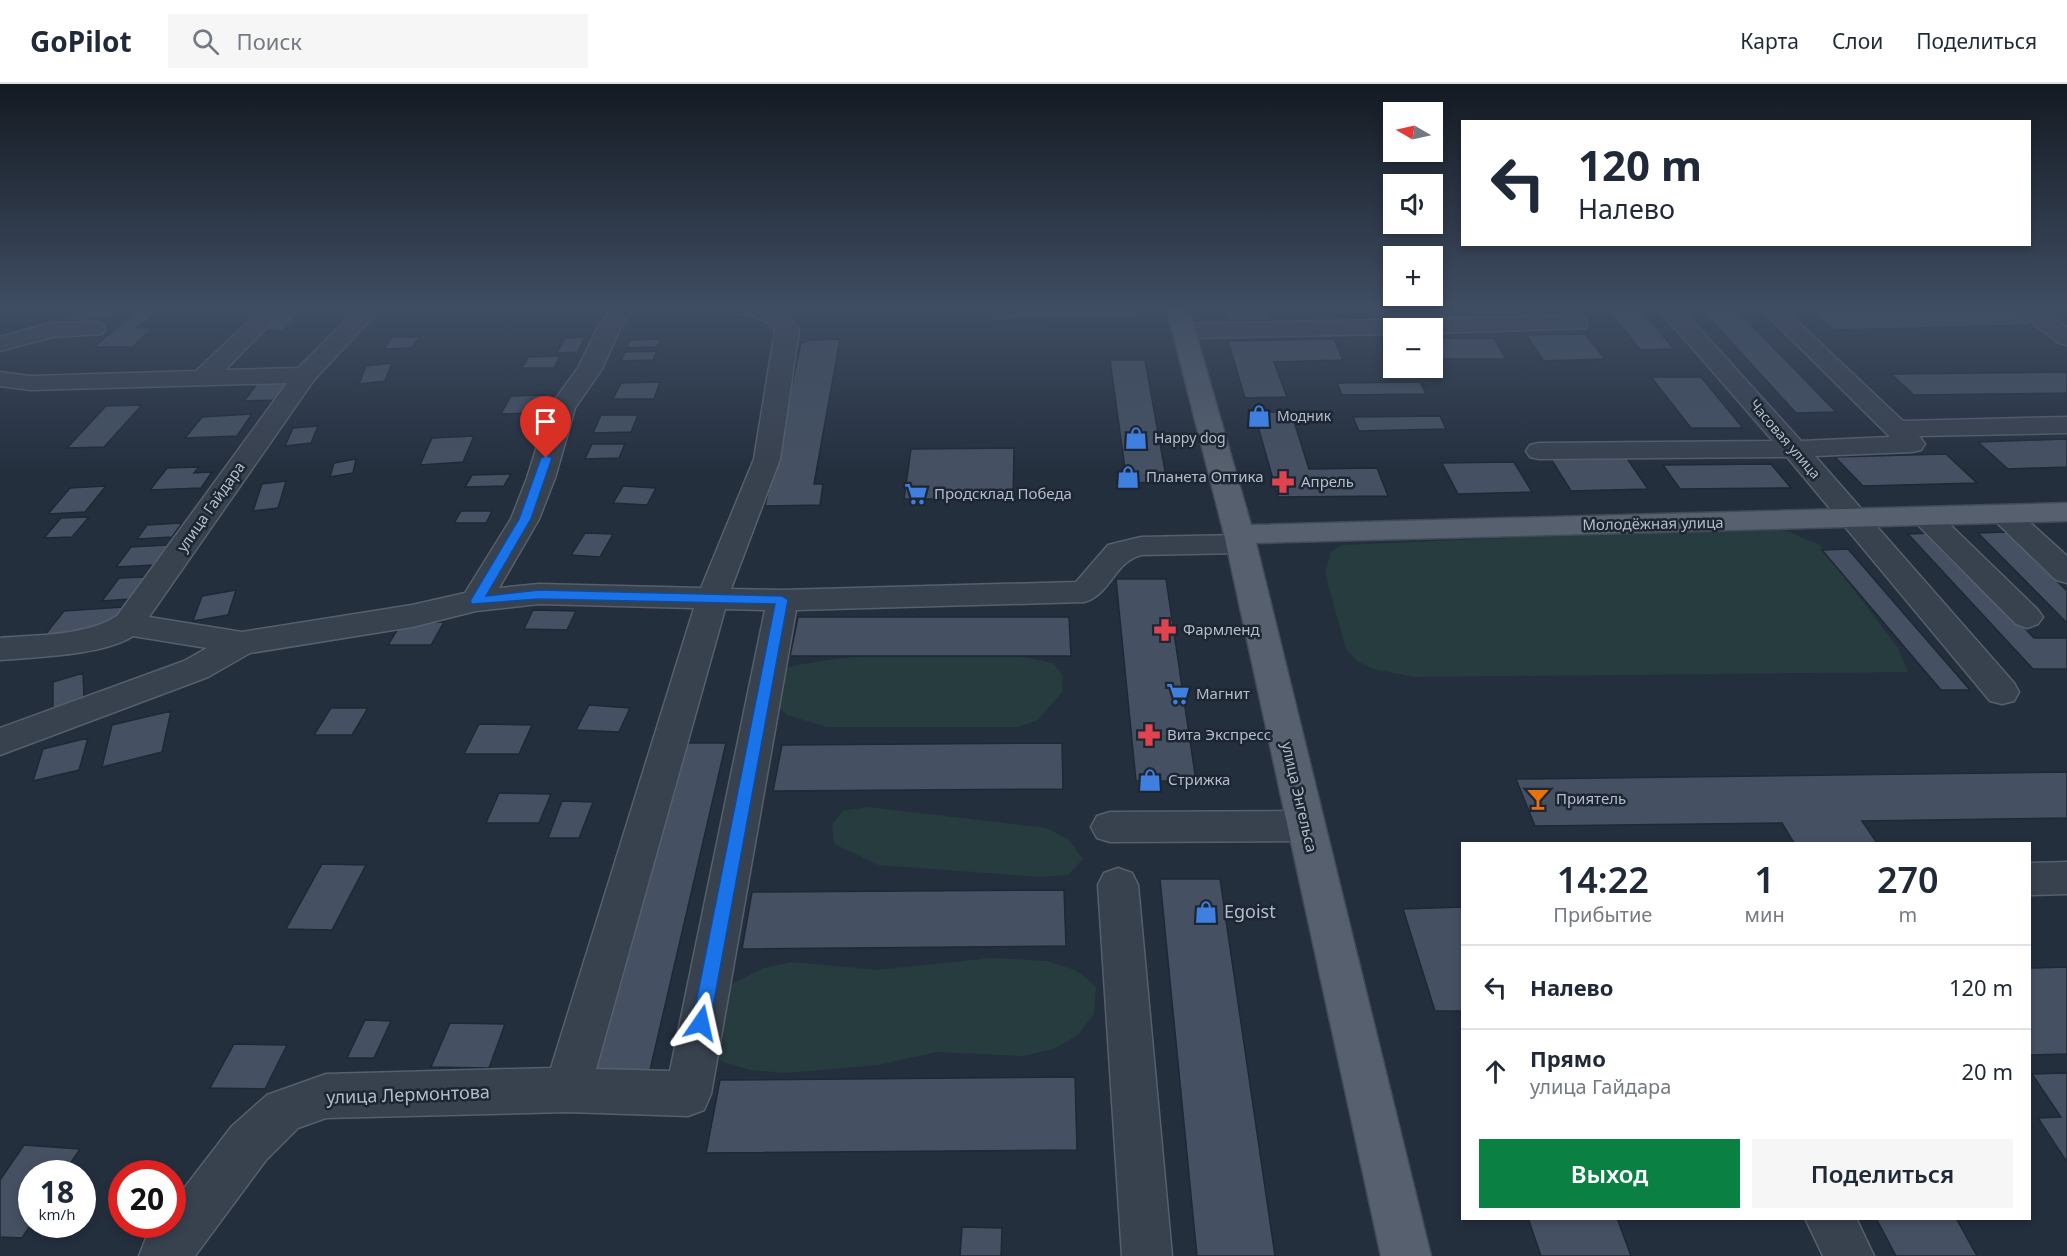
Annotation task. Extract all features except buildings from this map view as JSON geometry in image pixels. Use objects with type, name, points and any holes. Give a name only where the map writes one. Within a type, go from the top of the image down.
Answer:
[{"type":"main road","name":"улица Энгельса","points":[[1191,361],[1239,539],[1406,1256]]},
{"type":"main road","name":"Молодёжная улица","points":[[1239,539],[2067,512]]},
{"type":"street","points":[[204,377],[221,361]]},
{"type":"street","name":"улица Гайдара","points":[[128,624],[305,375],[319,361]]},
{"type":"street","points":[[477,601],[525,519],[541,478],[562,408],[594,361]]},
{"type":"street","points":[[567,1090],[712,599],[767,459],[783,361]]},
{"type":"street","name":"Часовая улица","points":[[1716,361],[2002,692]]},
{"type":"street","points":[[1539,451],[1794,449],[1912,444],[1826,361]]},
{"type":"street","points":[[0,380],[30,383],[305,375]]},
{"type":"street","points":[[1897,429],[2067,425]]},
{"type":"street","points":[[2005,515],[2067,573]]},
{"type":"street","points":[[1927,518],[2027,617]]},
{"type":"street","points":[[0,649],[52,645],[113,634],[128,624],[242,643],[412,616],[477,601],[539,594],[782,600],[1084,592],[1118,552],[1141,546],[1239,539]]},
{"type":"street","name":"улица Лермонтова","points":[[164,1256],[249,1143],[283,1110],[326,1096],[567,1090],[688,1094],[782,600]]},
{"type":"street","points":[[0,742],[196,669],[242,643]]},
{"type":"street","points":[[1110,827],[1306,826]]},
{"type":"street","points":[[2031,879],[2067,878]]},
{"type":"street","points":[[1118,885],[1147,1256]]},
{"type":"street","points":[[1831,1220],[1849,1256]]},
{"type":"green space","points":[[1766,527],[1784,530],[1820,545],[1898,648],[1908,672],[1415,677],[1373,669],[1357,661],[1346,649],[1325,573],[1331,552],[1343,545]]},
{"type":"green space","points":[[1009,654],[1053,663],[1063,676],[1062,692],[1038,720],[1018,727],[827,727],[787,715],[773,702],[783,669],[810,663],[866,656]]},
{"type":"green space","points":[[867,807],[1047,828],[1069,840],[1083,859],[1068,875],[1040,877],[879,865],[834,844],[832,824],[843,811]]},
{"type":"green space","points":[[991,958],[1047,961],[1075,970],[1096,986],[1094,1014],[1078,1035],[1053,1049],[1024,1056],[937,1052],[878,1065],[785,1073],[751,1070],[722,1062],[705,1040],[730,985],[764,968],[792,962],[877,970]]},
{"type":"place","name":"Модник","points":[[1259,416]]},
{"type":"place","name":"Happy dog","points":[[1136,438]]},
{"type":"place","name":"Планета Оптика","points":[[1128,477]]},
{"type":"place","name":"Апрель","points":[[1283,482]]},
{"type":"place","name":"Продсклад Победа","points":[[916,494]]},
{"type":"place","name":"Фармленд","points":[[1165,630]]},
{"type":"place","name":"Магнит","points":[[1178,694]]},
{"type":"place","name":"Вита Экспресс","points":[[1149,735]]},
{"type":"place","name":"Стрижка","points":[[1150,780]]},
{"type":"place","name":"Приятель","points":[[1538,799]]},
{"type":"place","name":"Egoist","points":[[1206,912]]},
{"type":"route","points":[[546,458],[525,519],[477,601],[539,594],[782,600],[701,1023]]}]
